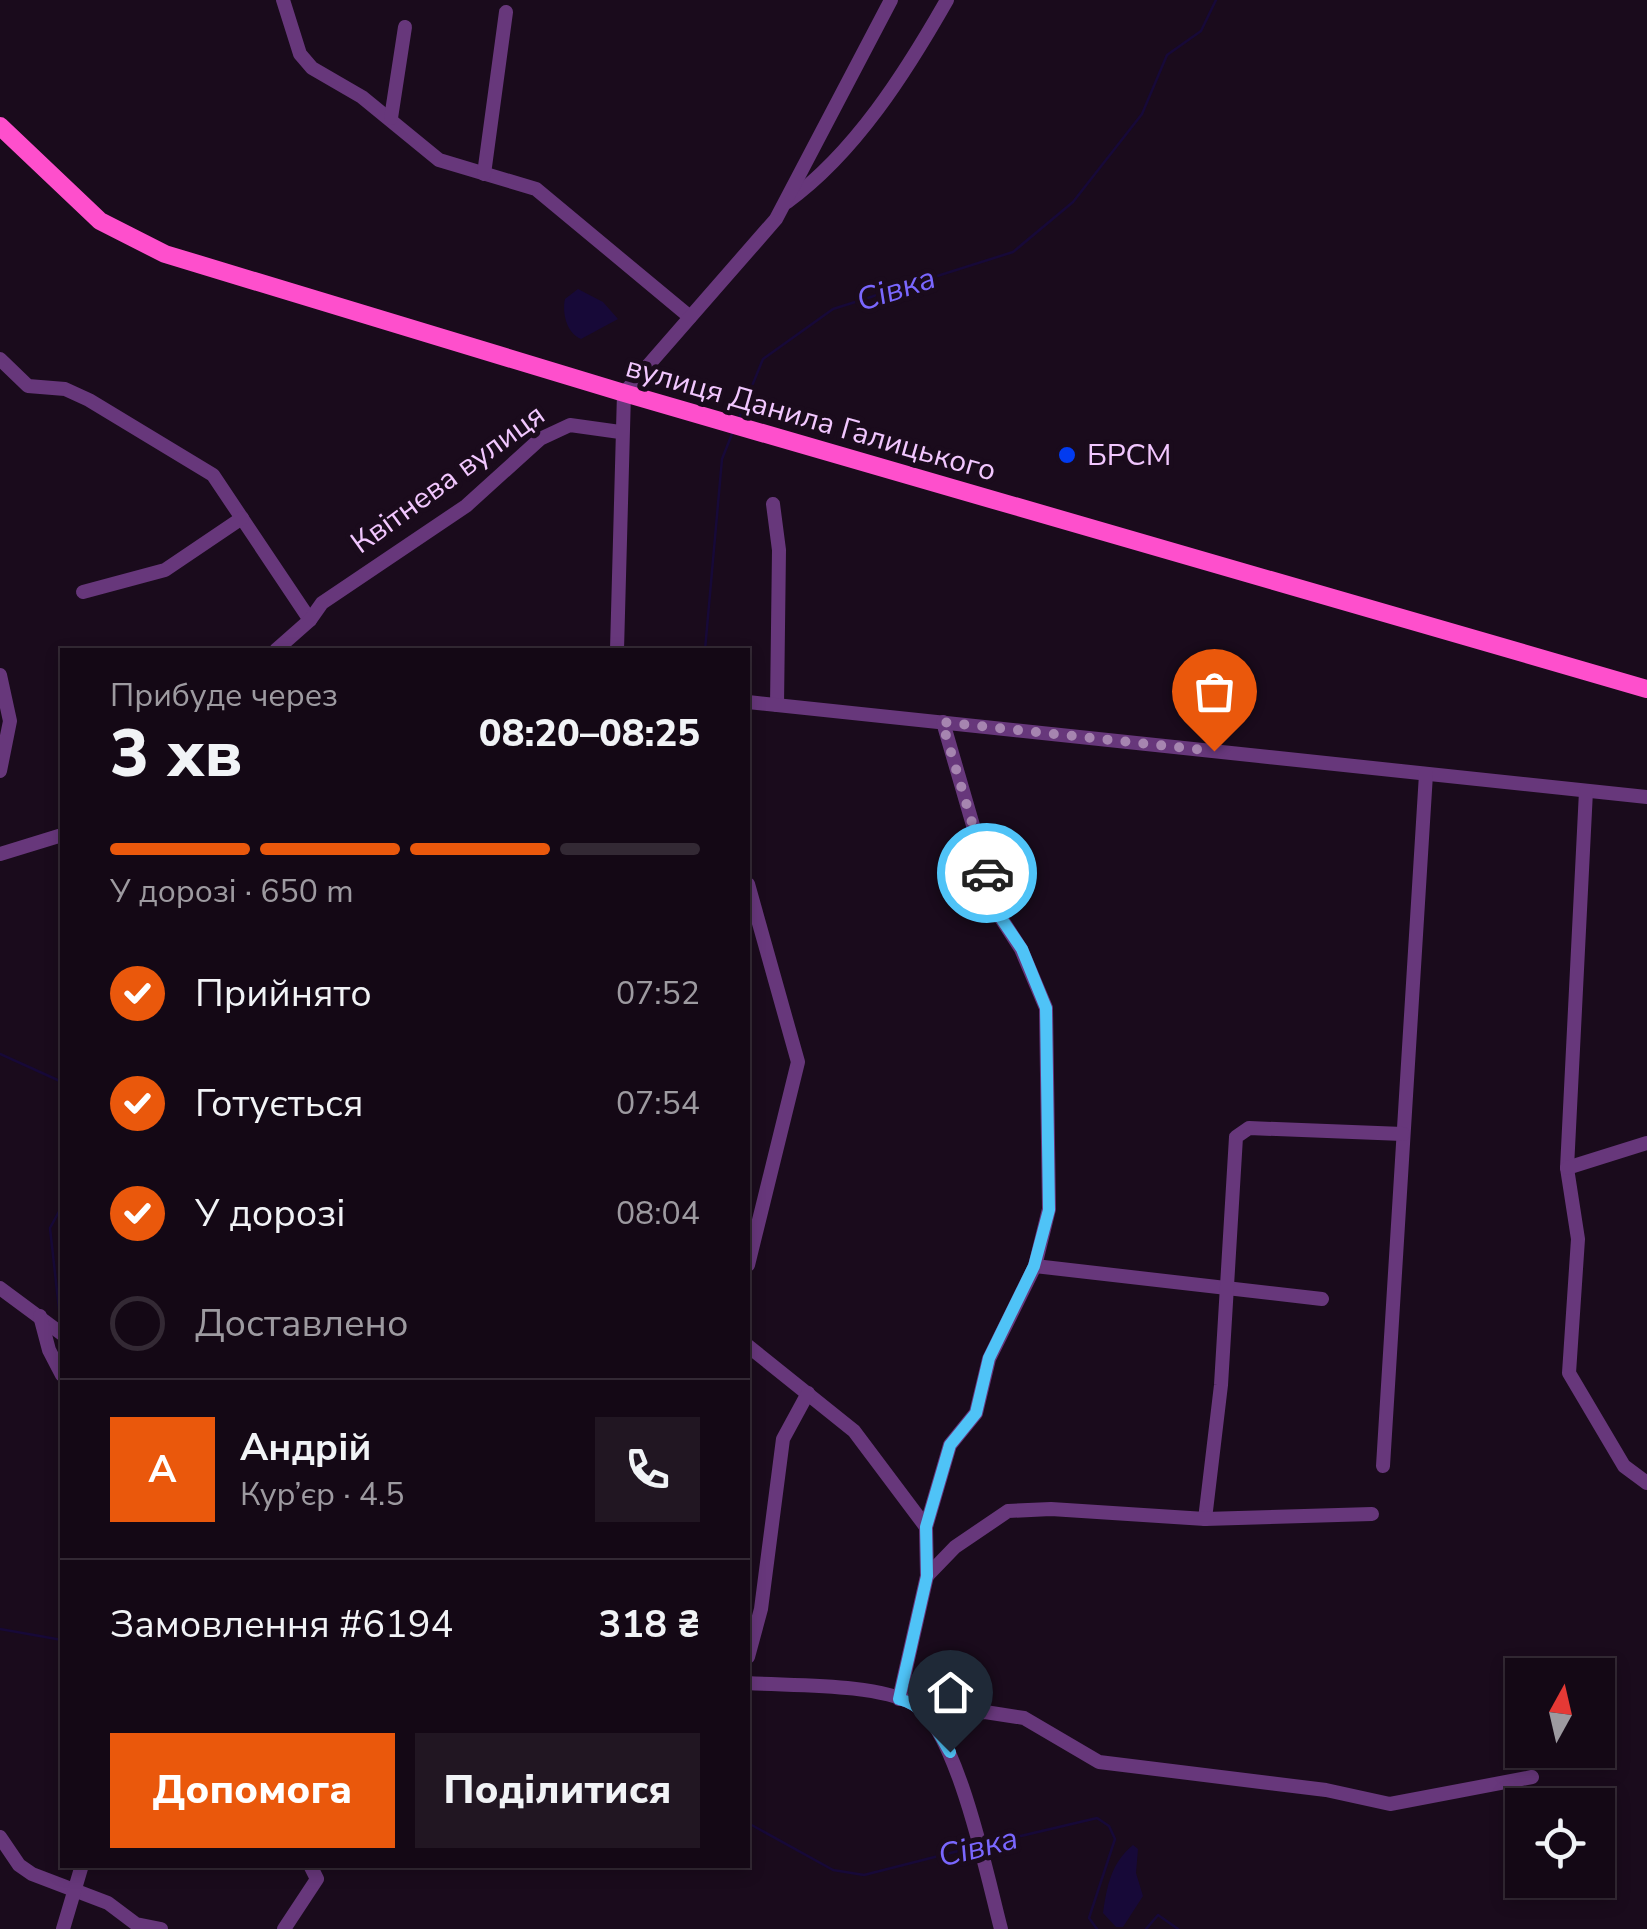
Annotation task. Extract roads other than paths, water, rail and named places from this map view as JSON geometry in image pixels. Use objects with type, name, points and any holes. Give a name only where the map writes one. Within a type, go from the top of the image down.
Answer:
[{"type":"main road","name":"вулиця Данила Галицького","points":[[0,126],[61,189],[132,240],[241,278],[1647,689]]},
{"type":"street","points":[[283,0],[300,54],[312,68],[391,118],[439,160],[536,189],[690,317]]},
{"type":"street","points":[[617,648],[624,392],[782,206],[891,0]]},
{"type":"street","points":[[782,206],[812,184],[870,117],[947,0]]},
{"type":"street","points":[[484,174],[506,12]]},
{"type":"street","points":[[391,118],[404,27]]},
{"type":"street","points":[[0,359],[28,386],[65,389],[89,400],[213,475],[310,620]]},
{"type":"street","name":"Квітнева вулиця","points":[[278,648],[310,620],[322,603],[466,506],[540,440],[570,425],[620,432]]},
{"type":"street","points":[[773,504],[779,550],[777,705]]},
{"type":"street","points":[[83,592],[165,570],[242,518]]},
{"type":"street","points":[[0,675],[10,721],[0,772]]},
{"type":"street","points":[[750,706],[777,705],[1647,798]]},
{"type":"street","points":[[899,1699],[927,1576],[926,1527],[950,1445],[976,1413],[989,1358],[1034,1266],[1049,1210],[1046,1008],[1022,949],[999,915],[942,722]]},
{"type":"street","points":[[1383,1466],[1426,774]]},
{"type":"street","points":[[1586,791],[1567,1168],[1578,1239],[1569,1373],[1624,1466],[1647,1483]]},
{"type":"street","points":[[0,854],[60,835]]},
{"type":"street","points":[[750,891],[798,1062],[750,1257]]},
{"type":"street","points":[[1205,1519],[1228,1288],[1236,1137],[1248,1128],[1403,1134]]},
{"type":"street","points":[[1567,1168],[1647,1143]]},
{"type":"street","points":[[1034,1266],[1322,1299]]},
{"type":"street","points":[[0,1288],[60,1332]]},
{"type":"street","points":[[43,1318],[49,1350],[60,1371]]},
{"type":"street","points":[[750,1348],[854,1431],[926,1527]]},
{"type":"street","points":[[750,1650],[762,1609],[784,1439],[808,1393]]},
{"type":"street","points":[[927,1576],[956,1546],[1008,1511],[1051,1509],[1205,1519],[1372,1514]]},
{"type":"street","points":[[750,1683],[899,1699],[911,1702],[930,1718],[950,1752],[1001,1929]]},
{"type":"street","points":[[930,1718],[985,1712],[1024,1718],[1098,1762],[1326,1790],[1390,1804],[1532,1777]]},
{"type":"street","points":[[0,1837],[19,1865],[108,1903],[136,1924],[162,1929]]},
{"type":"street","points":[[63,1929],[81,1868]]},
{"type":"street","points":[[284,1929],[317,1879],[312,1868]]},
{"type":"waterway","name":"Сівка","points":[[739,418],[763,359],[833,309],[1013,252],[1073,202],[1142,114],[1167,55],[1201,31],[1216,0]]},
{"type":"waterway","name":"Сівка","points":[[705,648],[722,459],[732,434]]},
{"type":"waterway","points":[[0,1054],[60,1081]]},
{"type":"waterway","name":"Сівка","points":[[60,1210],[50,1228],[60,1318]]},
{"type":"waterway","points":[[0,1629],[60,1640]]},
{"type":"waterway","name":"Сівка","points":[[987,1844],[1097,1818],[1109,1826],[1115,1839],[1089,1918],[1097,1929]]},
{"type":"waterway","name":"Сівка","points":[[750,1824],[833,1870],[864,1875],[974,1847]]},
{"type":"waterway","name":"Сівка","points":[[1146,1929],[1158,1915],[1178,1929]]},
{"type":"place","name":"БРСМ","points":[[1067,455]]}]
